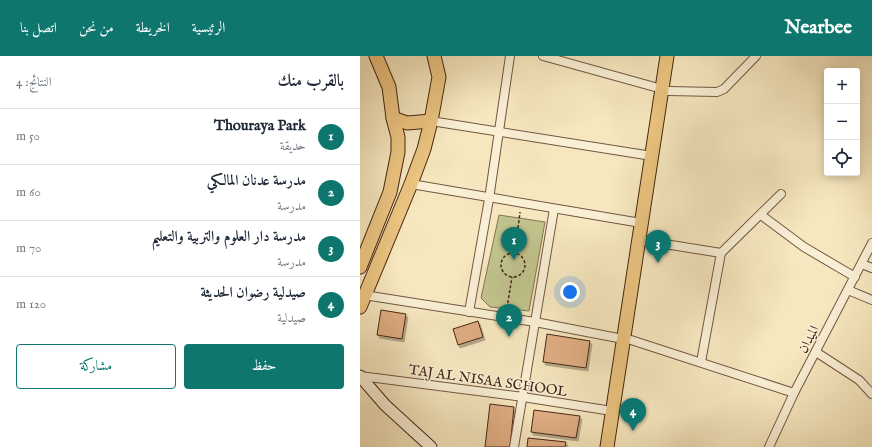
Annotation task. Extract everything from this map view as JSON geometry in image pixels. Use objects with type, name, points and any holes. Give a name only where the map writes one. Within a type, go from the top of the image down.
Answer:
[{"type":"main road","points":[[360,267],[390,192],[395,170],[398,137],[393,118],[389,87],[376,56]]},
{"type":"main road","points":[[434,56],[439,77]]},
{"type":"main road","points":[[362,301],[411,184],[431,121],[442,56]]},
{"type":"main road","points":[[607,447],[612,411],[646,241],[665,90],[667,56]]},
{"type":"main road","points":[[614,447],[641,223],[665,90],[674,56]]},
{"type":"main road","points":[[393,118],[407,123],[431,121]]},
{"type":"street","points":[[469,312],[489,198],[510,56]]},
{"type":"street","points":[[543,56],[665,90],[717,92],[724,89],[756,56]]},
{"type":"street","points":[[431,121],[652,156]]},
{"type":"street","points":[[411,184],[521,204],[641,223]]},
{"type":"street","points":[[701,362],[721,253],[781,194]]},
{"type":"street","points":[[514,447],[554,209]]},
{"type":"street","points":[[761,215],[804,247],[855,277]]},
{"type":"street","points":[[646,241],[721,253]]},
{"type":"street","name":"الميدان","points":[[769,447],[794,393],[872,243]]},
{"type":"street","points":[[862,264],[872,268]]},
{"type":"street","points":[[848,290],[872,300]]},
{"type":"street","points":[[362,301],[469,312],[535,322],[627,340],[701,362],[794,393]]},
{"type":"street","points":[[816,352],[859,380],[872,394]]},
{"type":"street","points":[[360,376],[385,405],[431,447]]},
{"type":"street","name":"TAJ AL NISAA SCHOOL","points":[[360,376],[523,397],[612,411]]},
{"type":"path","points":[[515,253],[521,204]]},
{"type":"path","points":[[515,253],[524,258],[525,266],[521,274],[512,277],[504,272],[501,265],[506,255],[515,253]]},
{"type":"path","points":[[505,318],[512,277]]},
{"type":"green space","points":[[499,215],[545,222],[529,311],[490,307],[481,298]]},
{"type":"building","points":[[381,310],[406,314],[402,339],[377,335]]},
{"type":"building","points":[[478,321],[483,337],[458,345],[453,329]]},
{"type":"building","points":[[547,334],[590,341],[586,368],[543,362]]},
{"type":"building","points":[[490,404],[514,407],[510,447],[485,447]]},
{"type":"building","points":[[534,410],[580,416],[576,438],[531,432]]},
{"type":"building","points":[[528,438],[566,442],[565,447],[527,447]]},
{"type":"place","name":"Thouraya Park","points":[[514,260]]},
{"type":"place","name":"مدرسة دار العلوم والتربية والتعليم","points":[[658,263]]},
{"type":"place","name":"مدرسة عدنان المالكي","points":[[509,337]]},
{"type":"place","name":"صيدلية رضوان الحديثة","points":[[633,431]]}]
